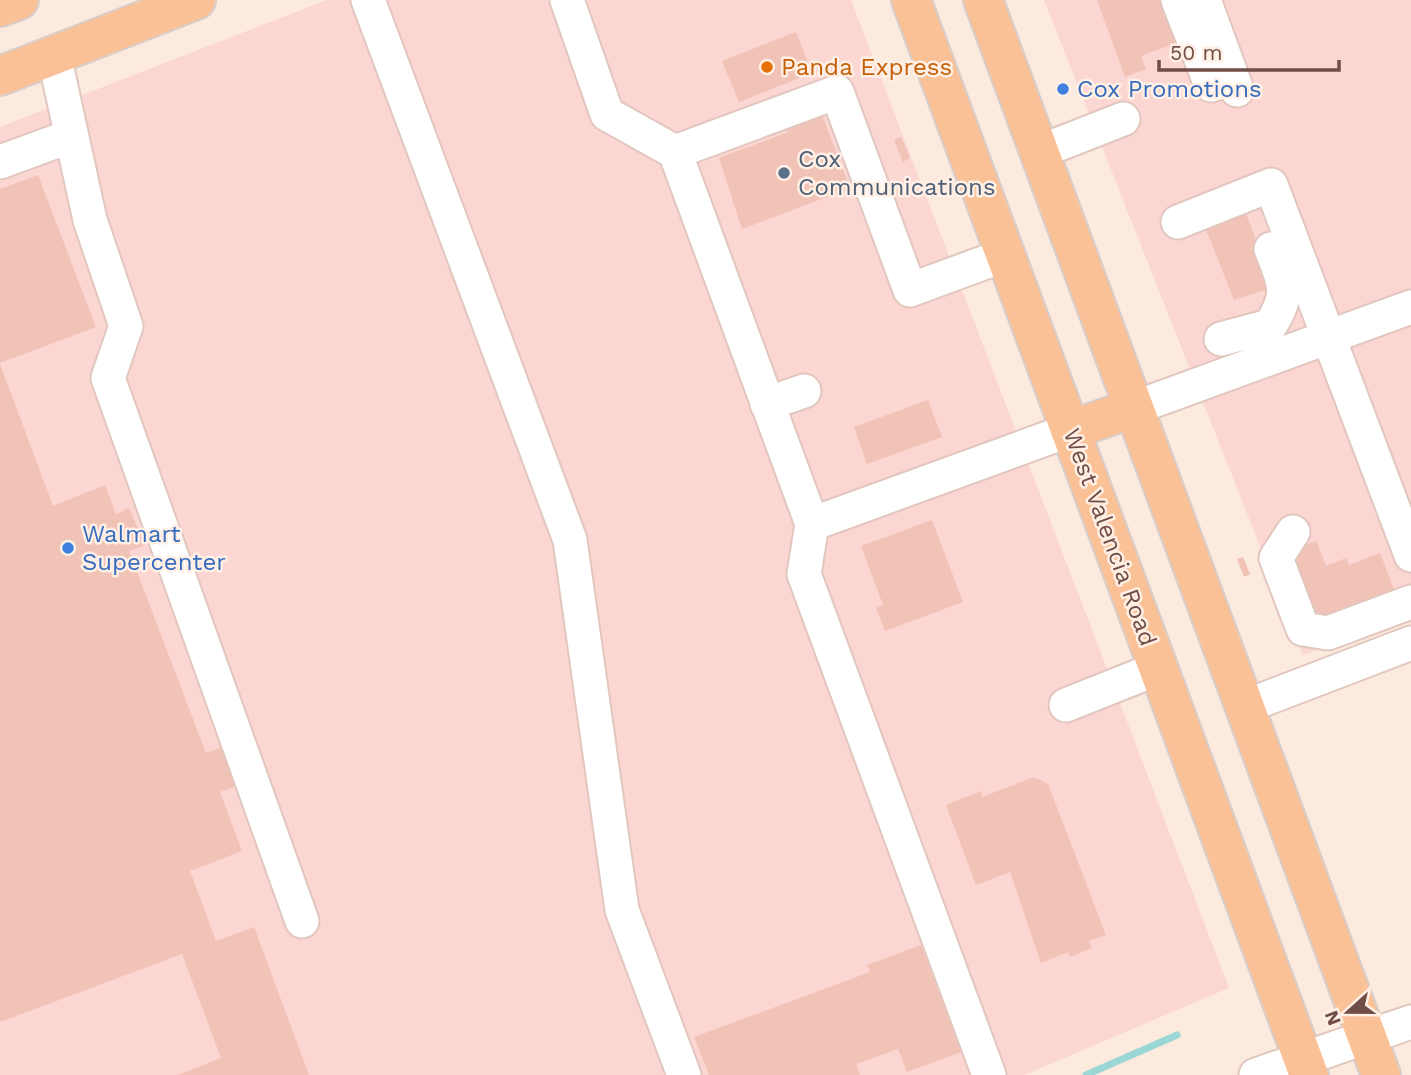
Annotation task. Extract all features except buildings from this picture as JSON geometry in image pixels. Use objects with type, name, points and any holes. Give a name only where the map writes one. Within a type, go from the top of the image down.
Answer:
[{"type":"main road","points":[[0,8],[19,0]]},
{"type":"main road","points":[[0,76],[196,0]]},
{"type":"main road","name":"West Valencia Road","points":[[911,0],[1307,1068]]},
{"type":"main road","points":[[983,0],[1381,1075]]},
{"type":"main road","points":[[1070,430],[1134,408]]},
{"type":"street","points":[[368,0],[570,540],[622,909],[684,1075]]},
{"type":"street","points":[[567,0],[607,114],[674,152],[812,524],[804,575],[989,1075]]},
{"type":"street","points":[[1178,0],[1227,84],[1204,0]]},
{"type":"street","points":[[54,55],[90,220],[126,326],[108,378],[302,921]]},
{"type":"street","points":[[674,152],[837,92],[910,290],[1005,255]]},
{"type":"street","points":[[1039,152],[1123,120]]},
{"type":"street","points":[[0,162],[71,136]]},
{"type":"street","points":[[1178,222],[1271,186],[1411,555]]},
{"type":"street","points":[[1221,339],[1269,326],[1284,304],[1286,285],[1249,194]]},
{"type":"street","points":[[1134,408],[1411,307]]},
{"type":"street","points":[[767,404],[804,391]]},
{"type":"street","points":[[812,524],[1070,430]]},
{"type":"street","points":[[1293,532],[1276,558],[1303,629],[1328,633],[1411,602]]},
{"type":"street","points":[[1244,707],[1411,643]]},
{"type":"street","points":[[1066,705],[1159,668]]},
{"type":"street","points":[[1256,1075],[1307,1068],[1366,1038],[1411,1022]]},
{"type":"shaded area","points":[[327,0],[851,0],[1229,988],[1024,1075],[0,1075],[0,127]]},
{"type":"shaded area","points":[[1044,0],[1411,0],[1411,614],[1303,655]]},
{"type":"waterway","points":[[1086,1075],[1177,1035]]},
{"type":"place","name":"Panda Express","points":[[767,67]]},
{"type":"place","name":"Cox Promotions","points":[[1063,89]]},
{"type":"place","name":"Cox Communications","points":[[784,173]]},
{"type":"place","name":"Walmart Supercenter","points":[[68,548]]}]
